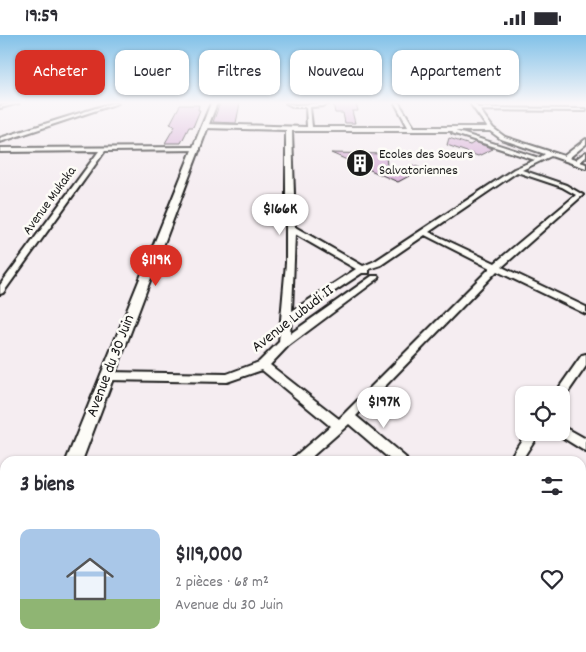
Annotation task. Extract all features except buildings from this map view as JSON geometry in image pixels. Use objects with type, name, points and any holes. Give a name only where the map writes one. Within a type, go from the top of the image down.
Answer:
[{"type":"street","points":[[0,139],[24,132]]},
{"type":"street","points":[[0,157],[24,132]]},
{"type":"street","name":"Avenue du 30 Juin","points":[[76,456],[203,132]]},
{"type":"street","points":[[284,343],[288,318],[292,229],[289,132]]},
{"type":"street","points":[[452,132],[540,160]]},
{"type":"street","points":[[494,132],[503,138],[586,166]]},
{"type":"street","points":[[503,138],[506,149]]},
{"type":"street","points":[[564,159],[586,141]]},
{"type":"street","points":[[0,150],[198,149]]},
{"type":"street","name":"Avenue Mukaka","points":[[0,291],[103,150]]},
{"type":"street","points":[[288,318],[362,269],[378,263],[516,170],[550,154]]},
{"type":"street","points":[[576,163],[586,154]]},
{"type":"street","points":[[304,456],[349,417],[495,268],[580,195],[564,186],[516,170]]},
{"type":"street","points":[[292,229],[375,278],[378,263]]},
{"type":"street","points":[[424,232],[586,311]]},
{"type":"street","name":"Avenue Lubudi II","points":[[106,376],[227,378],[263,365],[284,343],[375,278]]},
{"type":"street","points":[[566,386],[586,358]]},
{"type":"street","points":[[263,365],[339,426]]},
{"type":"street","points":[[349,417],[395,456]]},
{"type":"street","points":[[570,436],[586,446]]},
{"type":"street","points":[[517,456],[528,441]]},
{"type":"place","name":"Ecoles des Soeurs Salvatoriennes","points":[[360,163]]}]
